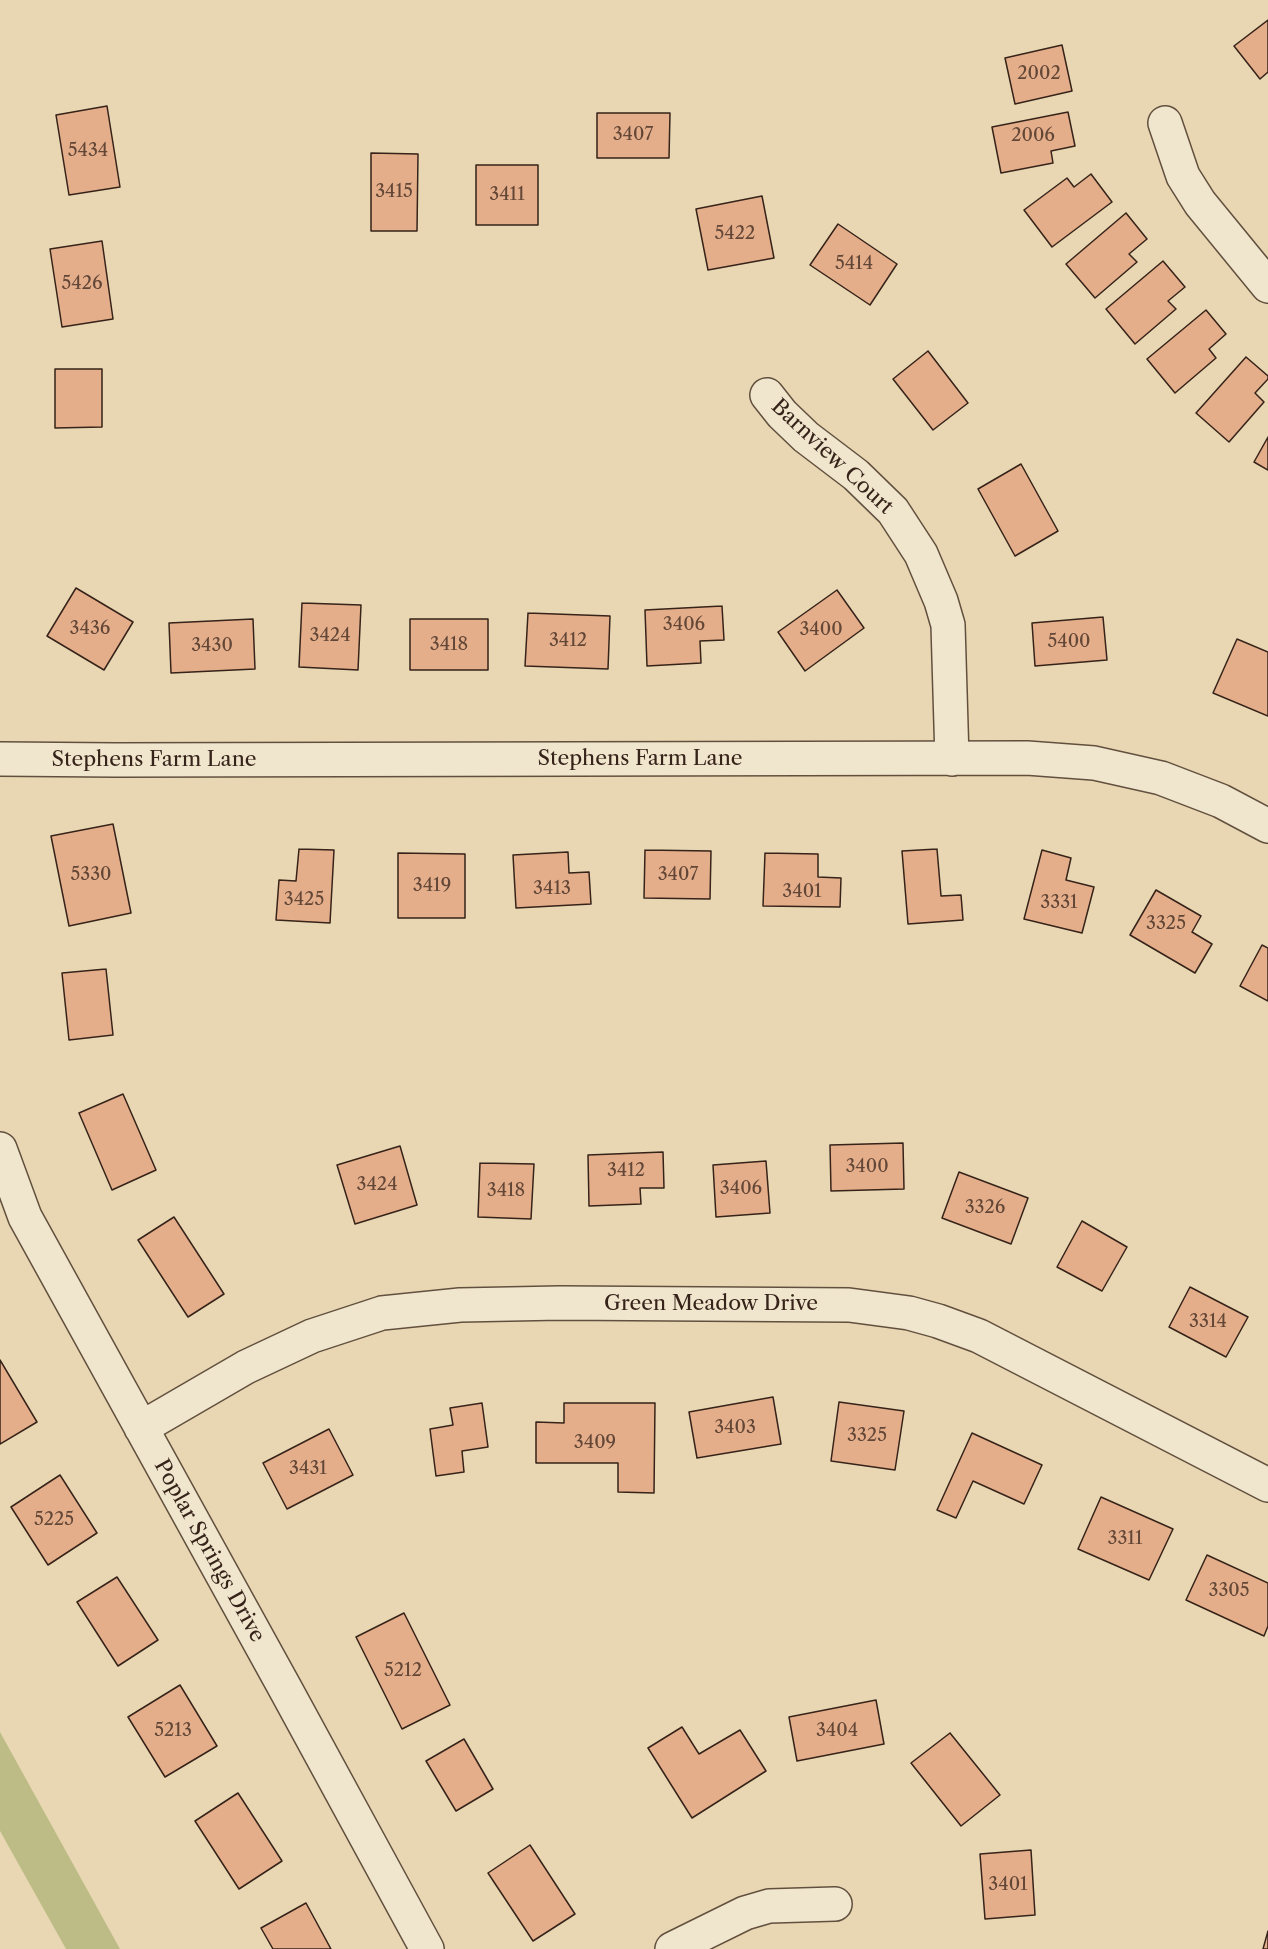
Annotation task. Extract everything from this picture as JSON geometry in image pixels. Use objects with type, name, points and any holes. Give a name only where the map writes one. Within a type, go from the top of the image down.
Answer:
[{"type":"street","points":[[1165,123],[1183,176],[1200,203],[1268,286]]},
{"type":"street","name":"Barnview Court","points":[[767,395],[782,414],[806,437],[856,475],[893,511],[921,554],[941,601],[948,626],[952,759]]},
{"type":"street","name":"Stephens Farm Lane","points":[[0,759],[1027,758],[1094,763],[1161,778],[1221,801],[1268,826]]},
{"type":"street","name":"Poplar Springs Drive","points":[[0,1149],[25,1217],[427,1949]]},
{"type":"street","name":"Green Meadow Drive","points":[[141,1428],[246,1367],[312,1336],[382,1313],[460,1305],[527,1303],[849,1305],[909,1313],[979,1336],[1268,1485]]},
{"type":"street","points":[[672,1949],[745,1913],[769,1906],[835,1904]]},
{"type":"shaded area","points":[[0,1732],[120,1949],[66,1949],[0,1831]]},
{"type":"building","points":[[1268,20],[1268,72],[1260,79],[1234,46]]},
{"type":"building","points":[[1062,45],[1072,91],[1015,104],[1005,58]]},
{"type":"building","points":[[107,106],[120,187],[69,195],[56,115]]},
{"type":"building","points":[[1068,112],[1075,146],[1051,151],[1053,163],[1001,173],[992,127]]},
{"type":"building","points":[[597,113],[670,113],[669,158],[597,158]]},
{"type":"building","points":[[371,153],[418,154],[417,231],[371,231]]},
{"type":"building","points":[[476,165],[538,165],[538,225],[476,225]]},
{"type":"building","points":[[1091,174],[1112,202],[1052,247],[1024,210],[1067,178],[1074,187]]},
{"type":"building","points":[[762,196],[774,258],[708,270],[696,209]]},
{"type":"building","points":[[1126,213],[1147,239],[1129,254],[1137,262],[1095,298],[1066,264]]},
{"type":"building","points":[[838,224],[897,264],[870,305],[810,265]]},
{"type":"building","points":[[102,241],[113,319],[62,327],[50,249]]},
{"type":"building","points":[[1163,261],[1185,287],[1168,301],[1176,309],[1135,344],[1106,309]]},
{"type":"building","points":[[1206,310],[1226,334],[1209,349],[1216,358],[1175,393],[1147,359]]},
{"type":"building","points":[[928,351],[968,403],[933,430],[893,379]]},
{"type":"building","points":[[1246,357],[1268,376],[1268,379],[1255,393],[1264,402],[1229,442],[1196,413]]},
{"type":"building","points":[[55,369],[102,369],[102,427],[55,428]]},
{"type":"building","points":[[1268,437],[1268,470],[1254,462]]},
{"type":"building","points":[[1021,464],[1058,531],[1015,556],[978,489]]},
{"type":"building","points":[[76,588],[133,622],[104,670],[47,636]]},
{"type":"building","points":[[837,590],[864,628],[805,671],[778,632]]},
{"type":"building","points":[[302,603],[361,605],[358,670],[299,667]]},
{"type":"building","points":[[722,606],[724,640],[700,641],[701,663],[647,666],[645,610]]},
{"type":"building","points":[[528,613],[610,616],[608,669],[525,666]]},
{"type":"building","points":[[1103,617],[1107,660],[1035,666],[1032,623]]},
{"type":"building","points":[[253,619],[255,669],[171,673],[169,623]]},
{"type":"building","points":[[410,619],[488,619],[488,670],[410,670]]},
{"type":"building","points":[[1237,639],[1268,652],[1268,716],[1213,693]]},
{"type":"building","points":[[113,824],[131,913],[69,926],[51,836]]},
{"type":"building","points":[[299,849],[334,850],[330,923],[276,920],[279,880],[296,881]]},
{"type":"building","points":[[937,849],[941,896],[961,895],[963,920],[908,924],[902,851]]},
{"type":"building","points":[[645,850],[711,851],[710,899],[644,898]]},
{"type":"building","points":[[1042,850],[1071,858],[1066,880],[1094,887],[1082,933],[1024,919]]},
{"type":"building","points":[[568,852],[569,873],[589,872],[591,904],[516,908],[513,855]]},
{"type":"building","points":[[398,853],[465,854],[465,918],[398,918]]},
{"type":"building","points":[[765,853],[818,854],[818,877],[841,878],[840,907],[763,906]]},
{"type":"building","points":[[1156,890],[1201,916],[1192,932],[1212,944],[1195,973],[1130,935]]},
{"type":"building","points":[[1262,945],[1268,948],[1268,1001],[1240,986]]},
{"type":"building","points":[[106,969],[113,1035],[69,1040],[62,973]]},
{"type":"building","points":[[123,1094],[156,1170],[112,1190],[79,1113]]},
{"type":"building","points":[[903,1143],[904,1189],[831,1191],[830,1145]]},
{"type":"building","points":[[400,1146],[417,1205],[355,1224],[337,1165]]},
{"type":"building","points":[[663,1152],[664,1188],[640,1188],[641,1204],[589,1206],[588,1155]]},
{"type":"building","points":[[766,1161],[770,1213],[716,1217],[713,1165]]},
{"type":"building","points":[[480,1163],[534,1164],[531,1219],[478,1217]]},
{"type":"building","points":[[959,1172],[1028,1198],[1011,1244],[942,1218]]},
{"type":"building","points":[[174,1217],[224,1294],[188,1317],[138,1240]]},
{"type":"building","points":[[1082,1221],[1127,1247],[1102,1291],[1057,1267]]},
{"type":"building","points":[[1190,1287],[1248,1317],[1226,1357],[1169,1327]]},
{"type":"building","points":[[0,1360],[37,1422],[0,1444]]},
{"type":"building","points":[[773,1397],[781,1444],[697,1458],[689,1412]]},
{"type":"building","points":[[839,1402],[904,1411],[895,1470],[831,1461]]},
{"type":"building","points":[[482,1403],[488,1447],[462,1451],[464,1472],[436,1476],[430,1429],[453,1425],[450,1408]]},
{"type":"building","points":[[564,1403],[655,1403],[654,1493],[618,1492],[618,1463],[536,1463],[536,1422],[564,1423]]},
{"type":"building","points":[[329,1429],[353,1475],[287,1509],[263,1463]]},
{"type":"building","points":[[972,1433],[1042,1465],[1024,1504],[973,1481],[956,1518],[937,1510]]},
{"type":"building","points":[[60,1475],[97,1533],[48,1565],[11,1507]]},
{"type":"building","points":[[1101,1497],[1173,1529],[1149,1580],[1078,1549]]},
{"type":"building","points":[[1207,1555],[1268,1583],[1268,1626],[1264,1636],[1186,1600]]},
{"type":"building","points":[[117,1577],[158,1640],[118,1666],[77,1602]]},
{"type":"building","points":[[404,1613],[450,1705],[402,1729],[356,1637]]},
{"type":"building","points":[[180,1685],[217,1746],[165,1777],[128,1717]]},
{"type":"building","points":[[876,1700],[884,1744],[797,1761],[789,1717]]},
{"type":"building","points":[[682,1727],[699,1754],[740,1730],[766,1771],[692,1818],[648,1748]]},
{"type":"building","points":[[950,1733],[1000,1795],[961,1826],[911,1763]]},
{"type":"building","points":[[464,1739],[493,1789],[456,1811],[426,1761]]},
{"type":"building","points":[[238,1793],[282,1861],[239,1889],[195,1821]]},
{"type":"building","points":[[530,1845],[575,1914],[533,1941],[488,1873]]},
{"type":"building","points":[[1031,1850],[1035,1915],[985,1919],[980,1854]]},
{"type":"building","points":[[306,1903],[331,1949],[273,1949],[261,1928]]},
{"type":"building","points":[[1268,1931],[1268,1949],[1263,1949]]}]
